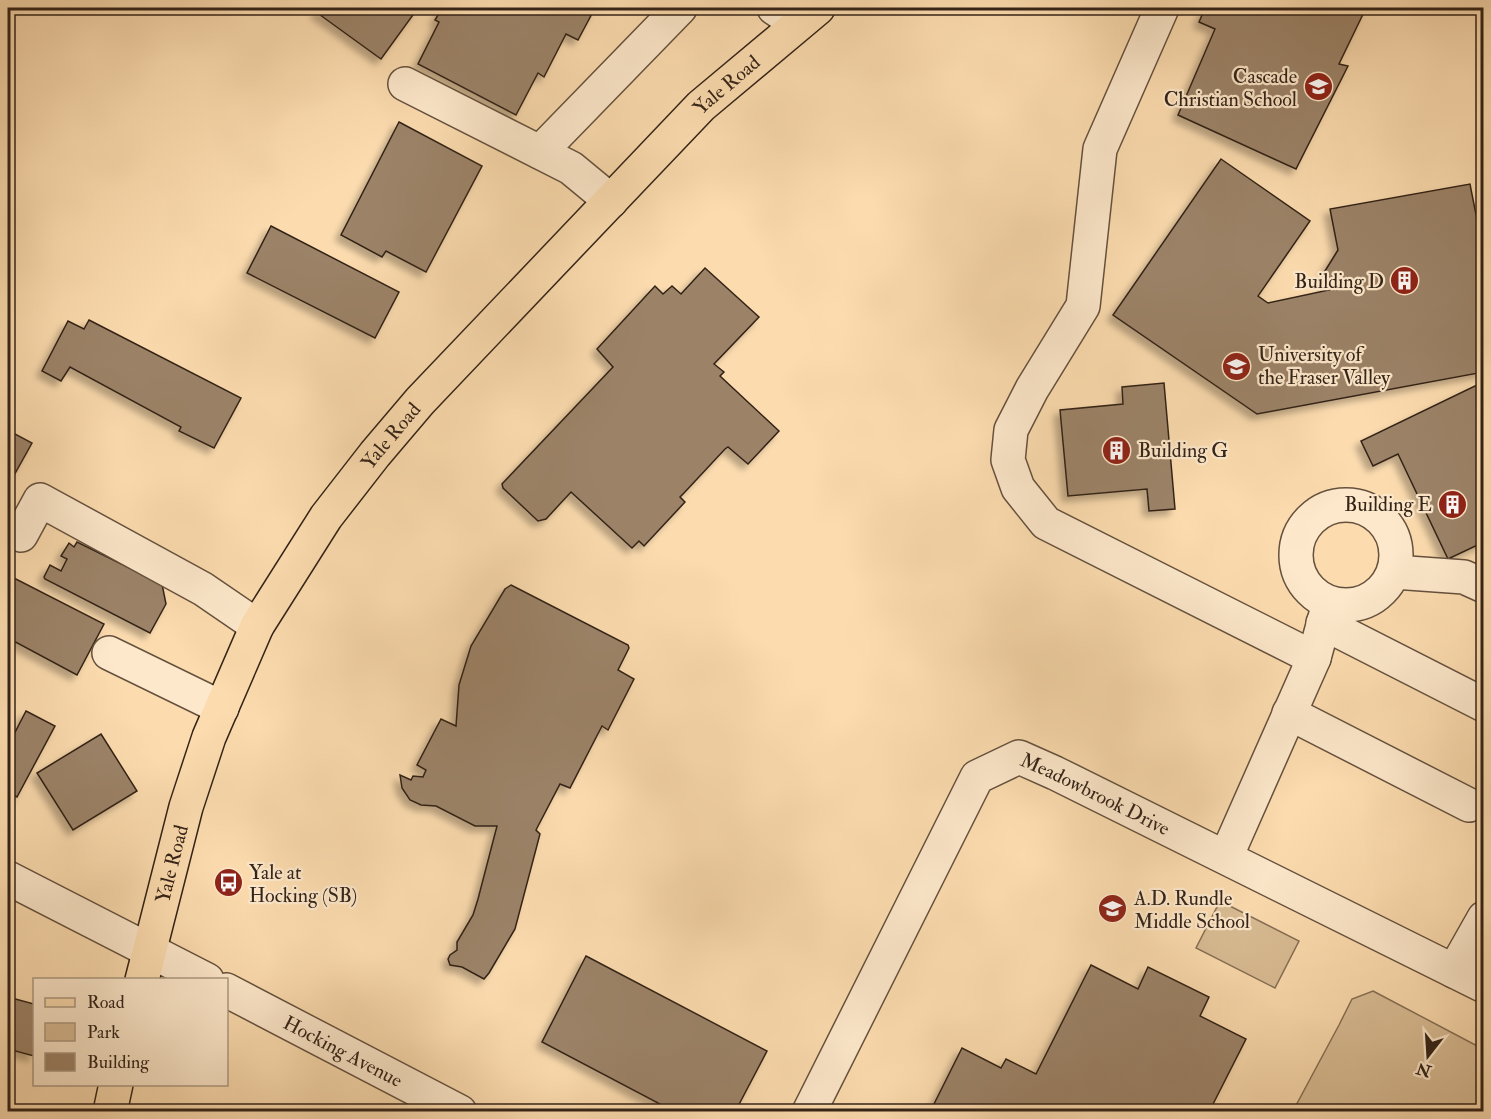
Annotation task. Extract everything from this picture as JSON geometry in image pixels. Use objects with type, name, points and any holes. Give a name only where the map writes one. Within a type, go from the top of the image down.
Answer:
[{"type":"main road","name":"Yale Road","points":[[145,964],[186,807],[209,737],[257,626],[326,517],[382,445],[420,401],[701,106],[797,13]]},
{"type":"main road","points":[[110,1112],[116,1086]]},
{"type":"street","points":[[540,152],[680,8]]},
{"type":"street","points":[[1162,8],[1101,149],[1083,306],[1032,389],[1011,430],[1008,460],[1018,488],[1046,523],[1314,658]]},
{"type":"street","points":[[405,84],[571,168],[611,201]]},
{"type":"street","points":[[21,535],[40,500],[203,588],[257,626]]},
{"type":"street","points":[[1326,613],[1344,606],[1360,604],[1375,597],[1386,586],[1394,572],[1396,556],[1394,540],[1387,526],[1376,514],[1362,507],[1345,504],[1328,508],[1312,517],[1301,531],[1295,547],[1296,565],[1302,581],[1326,613],[1484,705]]},
{"type":"street","points":[[1394,572],[1464,577],[1484,586]]},
{"type":"street","points":[[1226,857],[1314,658],[1326,613]]},
{"type":"street","points":[[109,653],[222,708]]},
{"type":"street","points":[[1289,713],[1469,805]]},
{"type":"street","name":"Meadowbrook Drive","points":[[809,1112],[977,777],[1019,758],[1055,773],[1484,986]]},
{"type":"street","points":[[8,878],[145,964],[199,978]]},
{"type":"street","points":[[1454,971],[1484,918]]},
{"type":"street","name":"Hocking Avenue","points":[[228,991],[460,1112]]},
{"type":"green space","points":[[1220,901],[1299,941],[1275,988],[1196,948]]},
{"type":"green space","points":[[1373,991],[1483,1049],[1483,1111],[1293,1111],[1352,999]]},
{"type":"building","points":[[320,8],[418,8],[381,59],[316,12]]},
{"type":"building","points":[[442,8],[595,8],[578,40],[566,34],[544,77],[538,73],[516,115],[418,64],[439,22],[435,20]]},
{"type":"building","points":[[1205,8],[1366,8],[1339,64],[1348,66],[1296,169],[1178,115],[1215,29],[1199,22]]},
{"type":"building","points":[[399,122],[482,166],[426,272],[386,251],[382,257],[341,235]]},
{"type":"building","name":"Building D","points":[[1221,159],[1310,221],[1258,296],[1268,303],[1329,290],[1325,271],[1338,250],[1330,209],[1470,184],[1484,255],[1484,372],[1257,414],[1113,315]]},
{"type":"building","points":[[271,226],[399,292],[375,338],[247,273]]},
{"type":"building","points":[[705,268],[759,317],[714,364],[724,372],[720,376],[779,431],[748,464],[728,447],[725,449],[680,497],[685,502],[644,546],[639,541],[632,548],[571,492],[546,519],[538,521],[503,488],[502,484],[613,367],[597,349],[655,286],[663,294],[672,286],[681,294]]},
{"type":"building","points":[[89,320],[241,398],[214,448],[179,431],[181,427],[70,367],[61,381],[42,371],[68,321],[84,329]]},
{"type":"building","name":"Building G","points":[[1164,383],[1175,509],[1149,511],[1147,489],[1068,496],[1060,410],[1123,404],[1122,387]]},
{"type":"building","name":"Building E","points":[[1477,385],[1484,398],[1484,542],[1448,559],[1398,454],[1373,466],[1361,441]]},
{"type":"building","points":[[8,427],[14,430],[13,433],[32,443],[8,486]]},
{"type":"building","points":[[77,542],[162,584],[166,604],[150,633],[45,579],[50,565],[61,571],[67,559],[61,556],[69,543],[74,547]]},
{"type":"building","points":[[8,575],[104,624],[77,675],[8,638]]},
{"type":"building","points":[[511,585],[628,645],[629,648],[618,670],[634,679],[608,730],[602,726],[570,788],[560,784],[536,830],[540,834],[515,929],[484,979],[462,967],[450,965],[448,959],[457,950],[457,942],[473,915],[497,826],[475,826],[436,806],[421,805],[410,800],[402,788],[400,775],[411,780],[413,776],[423,777],[426,770],[417,765],[441,719],[456,726],[459,685],[471,646],[505,589]]},
{"type":"building","points":[[26,711],[55,726],[17,797],[8,792],[8,746]]},
{"type":"building","points":[[101,734],[137,791],[73,830],[37,773]]},
{"type":"building","points":[[586,956],[767,1051],[735,1112],[675,1112],[542,1042]]},
{"type":"building","points":[[1091,965],[1138,989],[1148,967],[1209,997],[1200,1016],[1246,1039],[1209,1112],[930,1112],[962,1048],[1001,1068],[1006,1059],[1036,1074]]},
{"type":"building","points":[[8,997],[33,1004],[33,1056],[8,1049]]},
{"type":"place","name":"Cascade Christian School","points":[[1318,87]]},
{"type":"place","name":"Building D","points":[[1405,281]]},
{"type":"place","name":"University of the Fraser Valley","points":[[1237,366]]},
{"type":"place","name":"Building G","points":[[1117,450]]},
{"type":"place","name":"Building E","points":[[1453,504]]},
{"type":"place","name":"Yale at Hocking (SB)","points":[[228,883]]},
{"type":"place","name":"A.D. Rundle Middle School","points":[[1113,909]]}]
